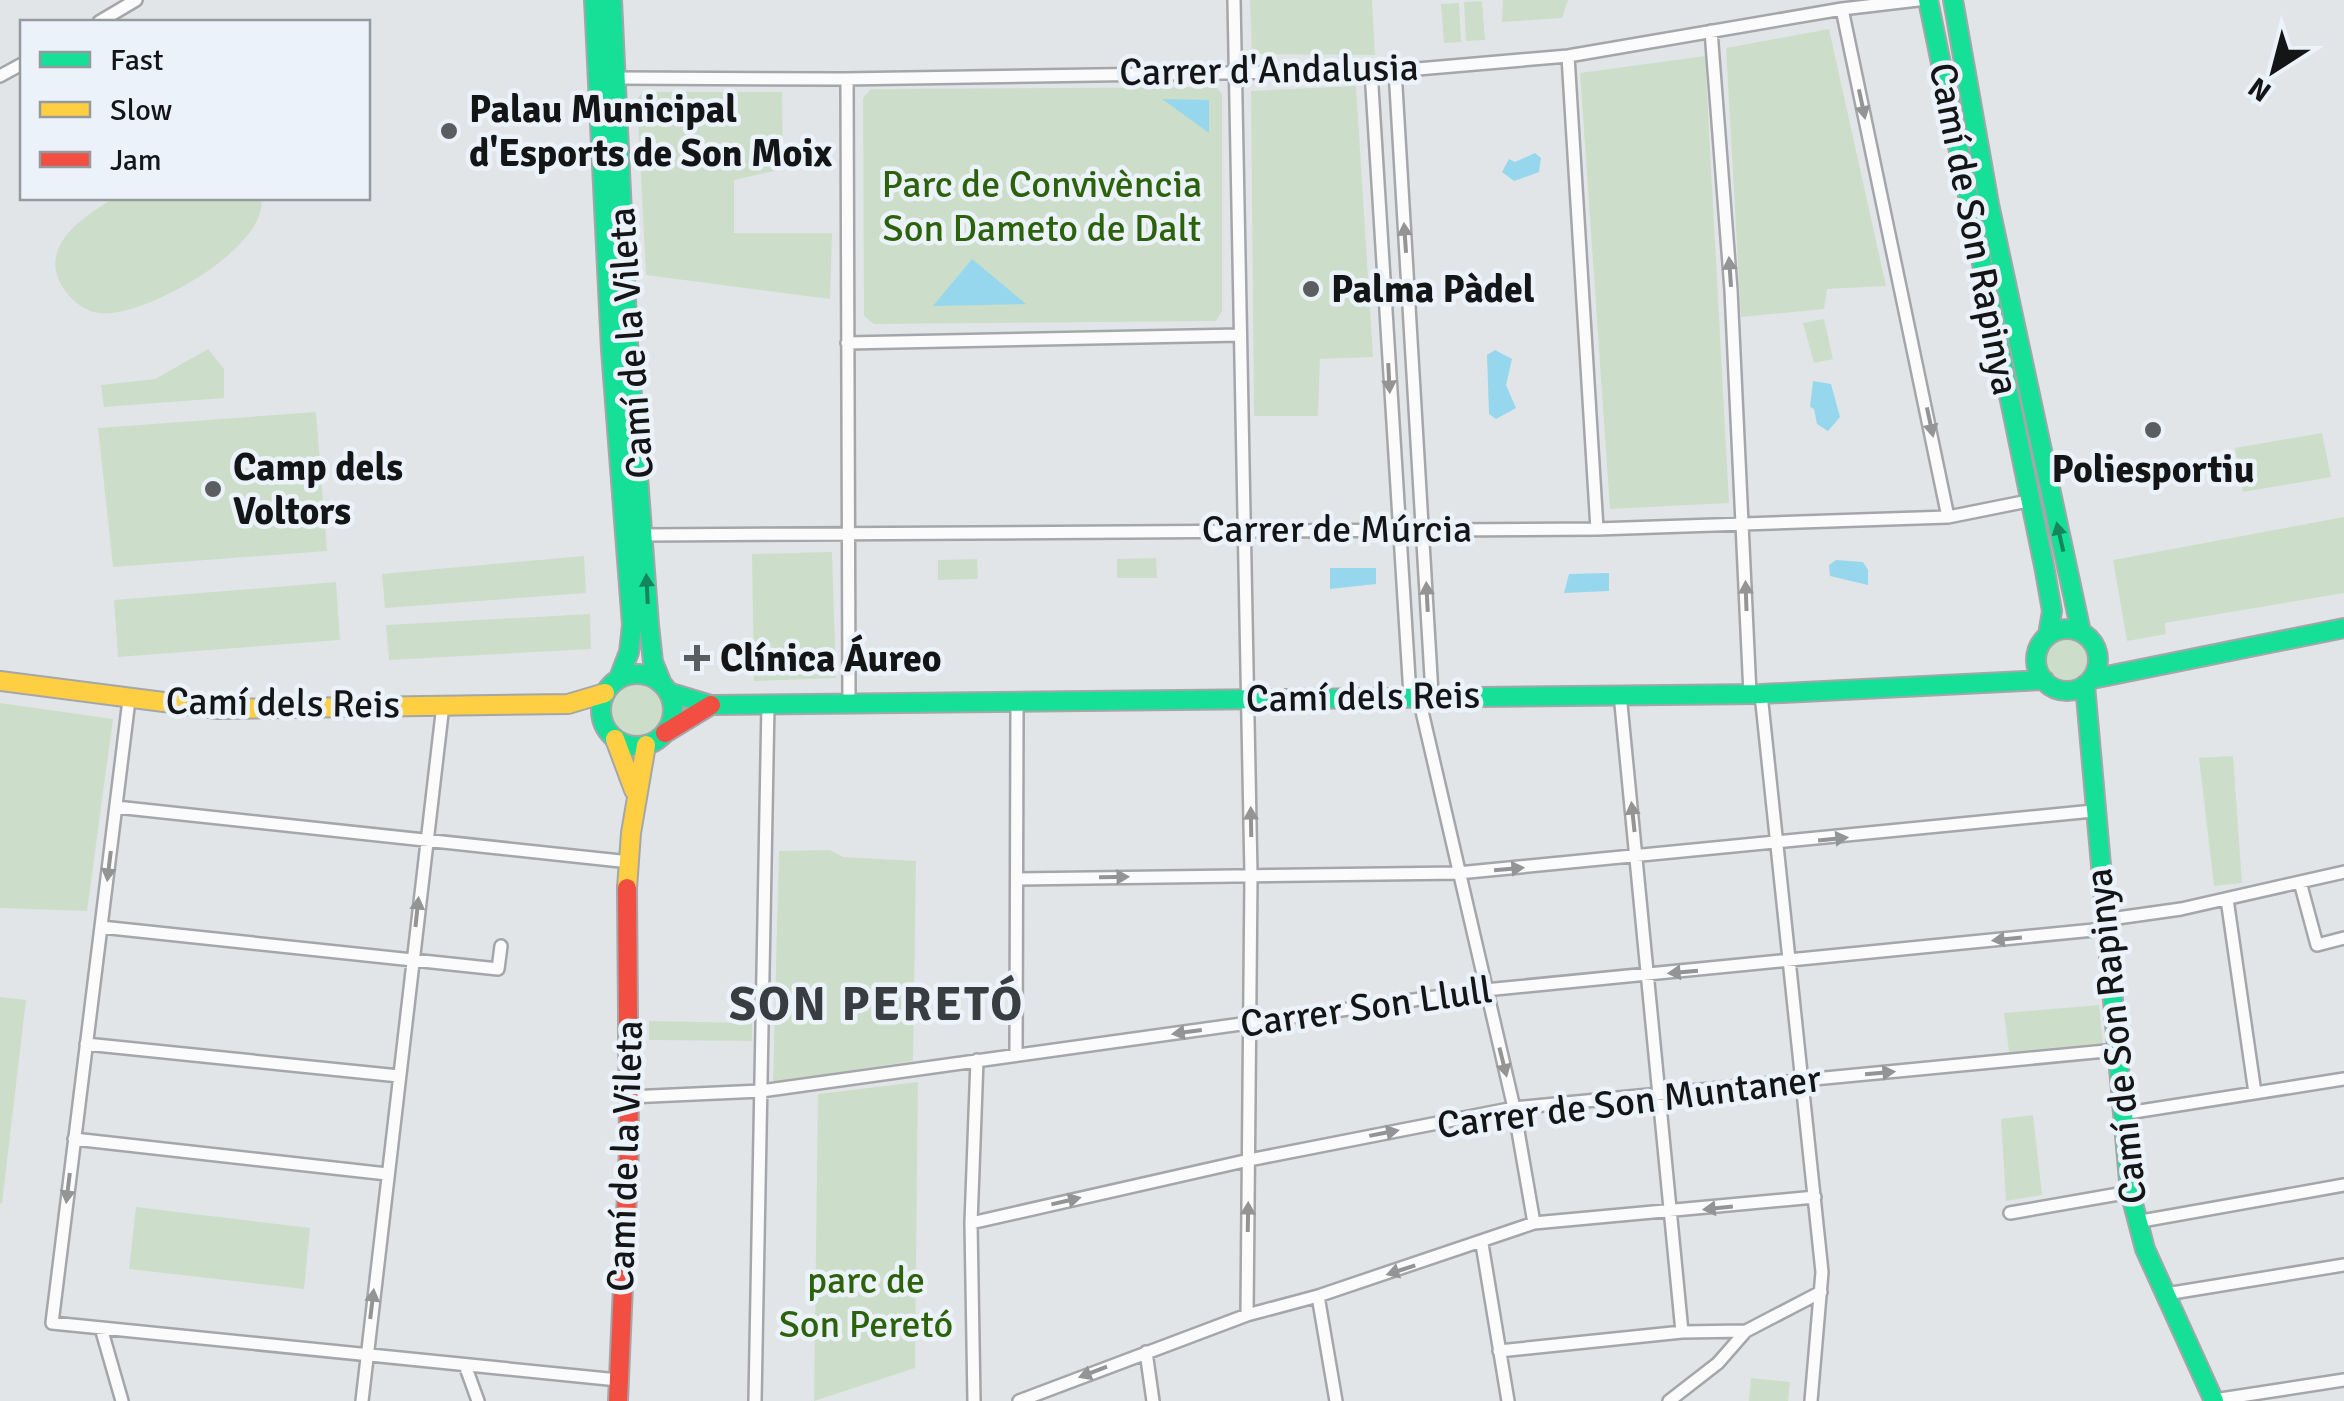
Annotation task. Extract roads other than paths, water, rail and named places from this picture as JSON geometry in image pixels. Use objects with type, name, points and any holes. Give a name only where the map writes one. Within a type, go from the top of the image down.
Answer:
[{"type":"street","name":"Camí de la Vileta","points":[[594,0],[611,350],[632,625],[629,652],[618,678]]},
{"type":"street","name":"Camí de la Vileta","points":[[612,0],[628,342],[653,662],[665,688]]},
{"type":"street","points":[[1234,0],[1252,875],[1247,1315]]},
{"type":"street","name":"Carrer d'Andalusia","points":[[616,78],[848,79],[1394,70],[1568,56],[1842,8],[1918,0]]},
{"type":"street","name":"Camí de Son Rapinya","points":[[1928,0],[2052,611],[2048,635]]},
{"type":"street","name":"Camí de Son Rapinya","points":[[1952,0],[1997,242],[2081,632]]},
{"type":"street","points":[[103,20],[135,2]]},
{"type":"street","points":[[1842,8],[1948,516]]},
{"type":"street","points":[[1711,31],[1756,694],[1779,845],[1821,1292],[1811,1401]]},
{"type":"street","points":[[1568,56],[1597,529]]},
{"type":"street","points":[[1394,70],[1423,529],[1420,694]]},
{"type":"street","points":[[1371,71],[1398,529],[1420,694],[1514,1108],[1534,1223]]},
{"type":"street","points":[[848,79],[849,702]]},
{"type":"street","points":[[847,343],[1240,335]]},
{"type":"street","name":"Carrer de Múrcia","points":[[644,535],[849,536],[1245,528],[1597,529],[1948,516],[2028,501]]},
{"type":"street","points":[[2062,690],[2120,671],[2344,628]]},
{"type":"street","points":[[2014,680],[2036,658],[2048,635],[2064,629],[2081,632],[2120,671]]},
{"type":"street","points":[[2088,682],[2097,651]]},
{"type":"street","points":[[2036,658],[2044,680],[2062,690],[2085,716]]},
{"type":"street","points":[[644,674],[665,688],[673,713],[664,733],[646,745],[616,740],[603,723],[604,693],[618,678],[644,674]]},
{"type":"street","name":"Camí dels Reis","points":[[665,688],[710,706],[849,702],[1018,704],[1420,694],[1756,694],[2044,680]]},
{"type":"street","name":"Camí dels Reis","points":[[0,682],[218,709],[568,704],[604,693]]},
{"type":"street","name":"Camí de Son Rapinya","points":[[2088,682],[2085,716],[2130,1192],[2136,1222],[2214,1401]]},
{"type":"street","points":[[1620,694],[1682,1332]]},
{"type":"street","points":[[129,700],[52,1323],[618,1380]]},
{"type":"street","name":"Camí dels Reis","points":[[568,704],[603,723]]},
{"type":"street","points":[[755,1401],[768,704]]},
{"type":"street","points":[[1016,1054],[1018,704]]},
{"type":"street","points":[[362,1401],[424,840],[443,705]]},
{"type":"street","name":"Camí dels Reis","points":[[664,733],[710,706]]},
{"type":"street","name":"Camí de la Vileta","points":[[616,740],[634,790]]},
{"type":"street","name":"Camí de la Vileta","points":[[618,1401],[629,1097],[630,862],[634,790],[646,745]]},
{"type":"street","points":[[116,807],[630,862]]},
{"type":"street","points":[[1017,879],[1458,873],[2093,812]]},
{"type":"street","name":"Carrer Son Llull","points":[[629,1097],[761,1092],[1485,990],[1790,962],[2103,925],[2344,872]]},
{"type":"street","points":[[2300,882],[2318,945],[2344,938]]},
{"type":"street","points":[[2228,899],[2255,1093]]},
{"type":"street","points":[[101,927],[498,968],[501,946]]},
{"type":"street","points":[[86,1044],[399,1076]]},
{"type":"street","name":"Carrer de Son Muntaner","points":[[971,1223],[1249,1160],[1514,1108],[2116,1050]]},
{"type":"street","points":[[974,1401],[971,1223],[977,1060]]},
{"type":"street","points":[[2121,1114],[2344,1079]]},
{"type":"street","points":[[74,1139],[386,1174]]},
{"type":"street","points":[[2136,1222],[2344,1185]]},
{"type":"street","points":[[2010,1213],[2130,1192]]},
{"type":"street","points":[[1019,1401],[1247,1315],[1482,1244],[1534,1223],[1814,1197]]},
{"type":"street","points":[[1482,1244],[1508,1401]]},
{"type":"street","points":[[2166,1294],[2344,1265]]},
{"type":"street","points":[[1670,1401],[1718,1363],[1746,1332],[1821,1292]]},
{"type":"street","points":[[1318,1296],[1336,1401]]},
{"type":"street","points":[[102,1328],[122,1401]]},
{"type":"street","points":[[1499,1351],[1682,1332],[1746,1332]]},
{"type":"street","points":[[1146,1352],[1153,1401]]},
{"type":"street","points":[[465,1364],[478,1401]]},
{"type":"street","points":[[2214,1401],[2344,1380]]},
{"type":"water","points":[[1162,99],[1209,100],[1209,133]]},
{"type":"water","points":[[1535,153],[1541,158],[1539,172],[1514,181],[1502,172],[1509,159],[1515,162]]},
{"type":"water","points":[[972,259],[1026,304],[933,306]]},
{"type":"water","points":[[1495,350],[1512,359],[1506,385],[1516,408],[1496,419],[1489,414],[1487,355]]},
{"type":"water","points":[[1813,381],[1831,384],[1840,417],[1828,431],[1817,424],[1810,407]]},
{"type":"water","points":[[1836,560],[1863,562],[1868,570],[1868,585],[1830,576],[1829,565]]},
{"type":"water","points":[[1330,568],[1376,568],[1376,584],[1330,589]]},
{"type":"water","points":[[1609,573],[1609,591],[1564,593],[1569,574]]},
{"type":"place","name":"Palau Municipal d'Esports de Son Moix","points":[[449,131]]},
{"type":"place","name":"Palma Pàdel","points":[[1311,289]]},
{"type":"place","name":"Poliesportiu","points":[[2153,430]]},
{"type":"place","name":"Camp dels Voltors","points":[[213,489]]},
{"type":"place","name":"Clínica Áureo","points":[[697,658]]},
{"type":"district","name":"SON PERETÓ","points":[[877,1004]]},
{"type":"park label","name":"Parc de Convivència Son Dameto de Dalt","points":[[1042,206]]},
{"type":"park label","name":"parc de Son Peretó","points":[[866,1302]]}]
